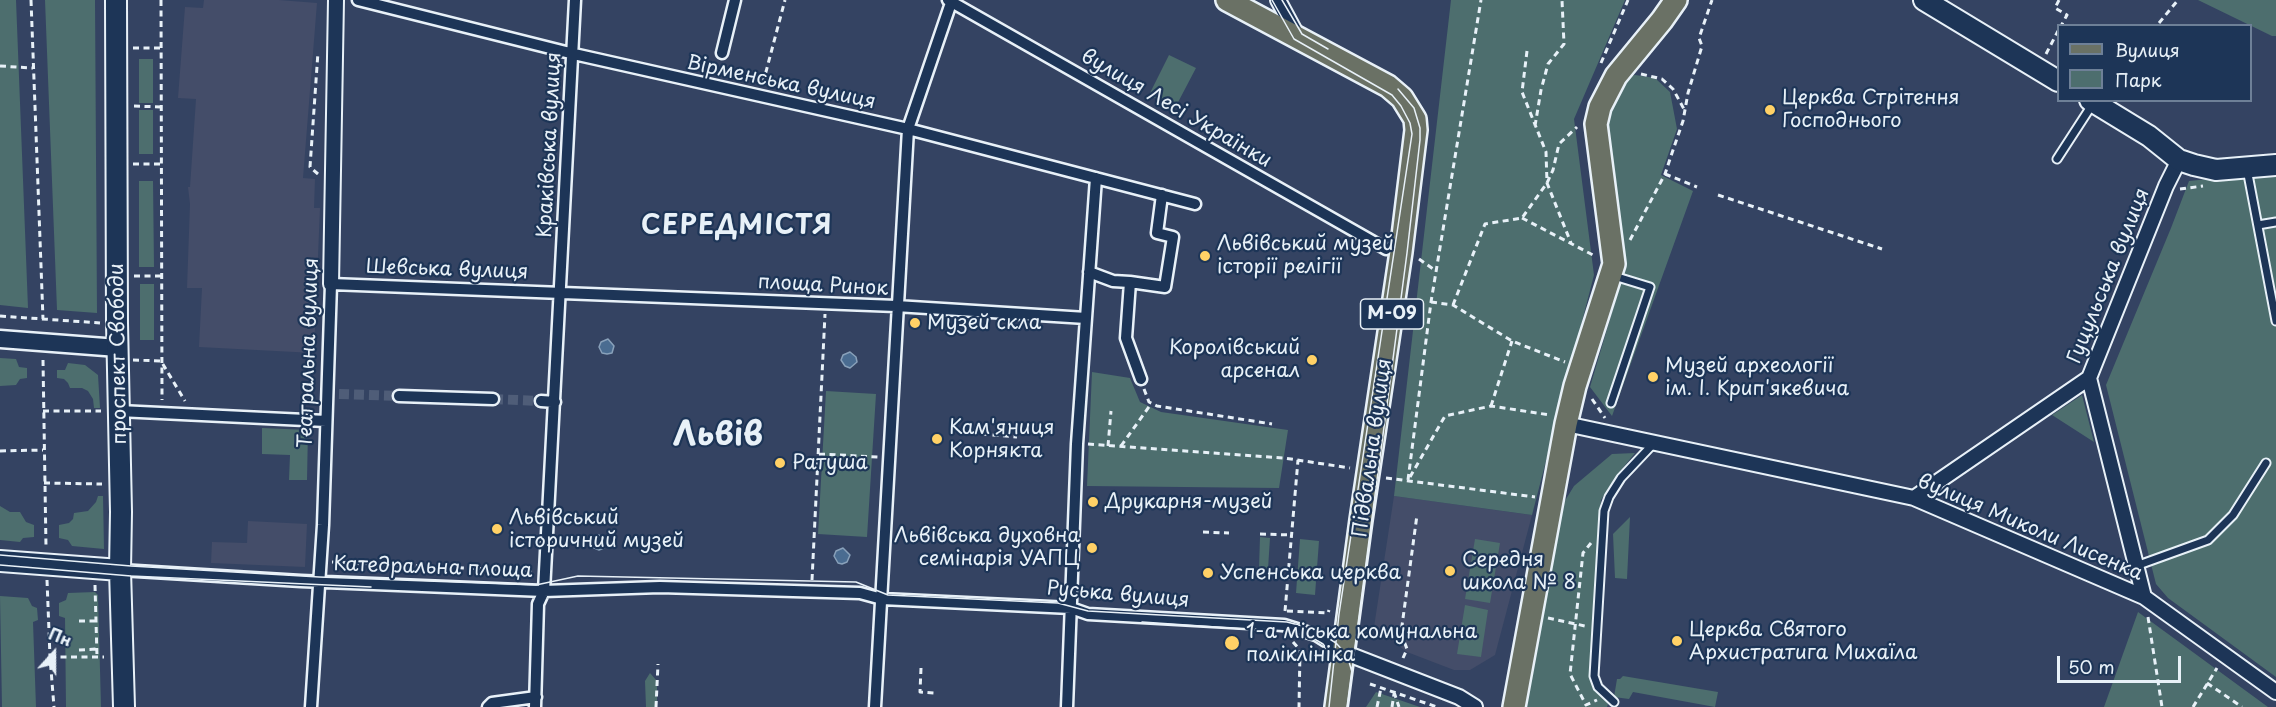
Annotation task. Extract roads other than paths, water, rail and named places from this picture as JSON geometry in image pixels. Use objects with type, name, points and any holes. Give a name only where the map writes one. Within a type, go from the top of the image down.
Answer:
[{"type":"main road","name":"проспект Свободи","points":[[116,0],[125,354],[113,411],[121,512],[120,570],[124,707]]},
{"type":"main road","name":"М-09","points":[[1227,0],[1298,36]]},
{"type":"main road","points":[[1514,707],[1561,420],[1575,386],[1614,264],[1596,133],[1600,107],[1616,76],[1676,0]]},
{"type":"main road","points":[[1924,0],[2057,80]]},
{"type":"main road","name":"Підвальна вулиця","points":[[1298,36],[1388,87],[1402,98],[1409,107],[1416,130],[1401,252],[1336,707]]},
{"type":"main road","points":[[2094,102],[2157,142],[2179,160],[2216,170],[2276,165]]},
{"type":"main road","points":[[0,561],[120,570]]},
{"type":"street","name":"Театральна вулиця","points":[[311,707],[326,421],[333,394],[331,284],[336,0]]},
{"type":"street","name":"Вірменська вулиця","points":[[358,0],[574,54],[908,129],[1195,204]]},
{"type":"street","name":"Краківська вулиця","points":[[561,293],[575,0]]},
{"type":"street","points":[[722,53],[735,0]]},
{"type":"street","points":[[1278,0],[1298,36]]},
{"type":"street","points":[[950,1],[908,129],[896,306],[1086,318]]},
{"type":"street","name":"вулиця Лесі Українки","points":[[950,1],[1386,249]]},
{"type":"street","name":"Гуцульська вулиця","points":[[1914,498],[2089,378],[2166,186],[2179,160]]},
{"type":"street","points":[[1067,707],[1077,444],[1096,178]]},
{"type":"street","points":[[1089,272],[1113,280],[1166,286],[1173,237],[1157,233],[1162,195]]},
{"type":"street","points":[[1130,282],[1126,338],[1141,379]]},
{"type":"street","name":"Шевська вулиця","points":[[331,284],[561,293]]},
{"type":"street","points":[[488,707],[492,704],[535,702],[538,604],[544,591],[561,293]]},
{"type":"street","name":"площа Ринок","points":[[561,293],[896,306],[875,707]]},
{"type":"street","points":[[0,339],[125,354]]},
{"type":"street","points":[[2089,378],[2144,597]]},
{"type":"street","points":[[399,396],[494,399]]},
{"type":"street","points":[[541,401],[555,402]]},
{"type":"street","points":[[113,411],[326,421]]},
{"type":"street","name":"вулиця Миколи Лисенка","points":[[1561,420],[1914,498],[2144,597],[2276,692]]},
{"type":"street","name":"Катедральна площа","points":[[120,570],[544,591]]},
{"type":"street","points":[[544,591],[660,587],[860,593],[882,599]]},
{"type":"street","name":"Руська вулиця","points":[[882,599],[1071,608],[1088,614],[1284,625],[1316,635],[1343,652]]},
{"type":"street","points":[[1343,652],[1459,697],[1475,707]]},
{"type":"lane","points":[[2057,159],[2091,102]]},
{"type":"lane","points":[[2247,169],[2276,321]]},
{"type":"lane","points":[[2258,225],[2276,222]]},
{"type":"lane","points":[[1610,275],[1650,287],[1611,403]]},
{"type":"lane","points":[[1614,702],[1598,687],[1594,676],[1604,511],[1609,497],[1621,478],[1655,442]]},
{"type":"lane","points":[[2136,566],[2208,540],[2233,515],[2266,464]]},
{"type":"tunnel","points":[[339,394],[399,396]]},
{"type":"tunnel","points":[[493,399],[541,401]]},
{"type":"tram line","points":[[1272,0],[1294,39],[1392,95],[1410,123],[1412,134],[1339,614],[1329,707]]},
{"type":"tram line","points":[[1282,0],[1302,34],[1328,49]]},
{"type":"tram line","points":[[1347,707],[1420,140],[1420,128],[1414,108],[1398,89]]},
{"type":"tram line","points":[[0,555],[131,566],[319,577],[536,585],[578,576],[856,582],[888,595],[1058,603],[1088,611],[1287,622],[1314,629],[1336,643],[1347,655],[1352,672]]},
{"type":"tram line","points":[[0,565],[131,576],[371,587]]},
{"type":"tram line","points":[[1142,622],[1289,632],[1311,637],[1323,644],[1334,664]]},
{"type":"place","name":"Церква Стрітення Господнього","points":[[1770,110]]},
{"type":"place","name":"Львівський музей історії релігії","points":[[1205,256]]},
{"type":"place","name":"Музей скла","points":[[915,323]]},
{"type":"place","name":"Королівський арсенал","points":[[1312,360]]},
{"type":"place","name":"Музей археології ім. І. Крип'якевича","points":[[1653,377]]},
{"type":"place","name":"Кам'яниця Корнякта","points":[[937,439]]},
{"type":"place","name":"Ратуша","points":[[780,463]]},
{"type":"place","name":"Друкарня-музей","points":[[1093,502]]},
{"type":"place","name":"Львівський історичний музей","points":[[497,529]]},
{"type":"place","name":"Львівська духовна семінарія УАПЦ","points":[[1092,548]]},
{"type":"place","name":"Середня школа № 8","points":[[1450,571]]},
{"type":"place","name":"Успенська церква","points":[[1208,573]]},
{"type":"place","name":"Церква Святого Архистратига Михаїла","points":[[1677,641]]},
{"type":"place","name":"1-а міська комунальна поліклініка","points":[[1232,643]]},
{"type":"district","name":"СЕРЕДМІСТЯ","points":[[737,227]]},
{"type":"district","name":"Львів","points":[[718,436]]}]
